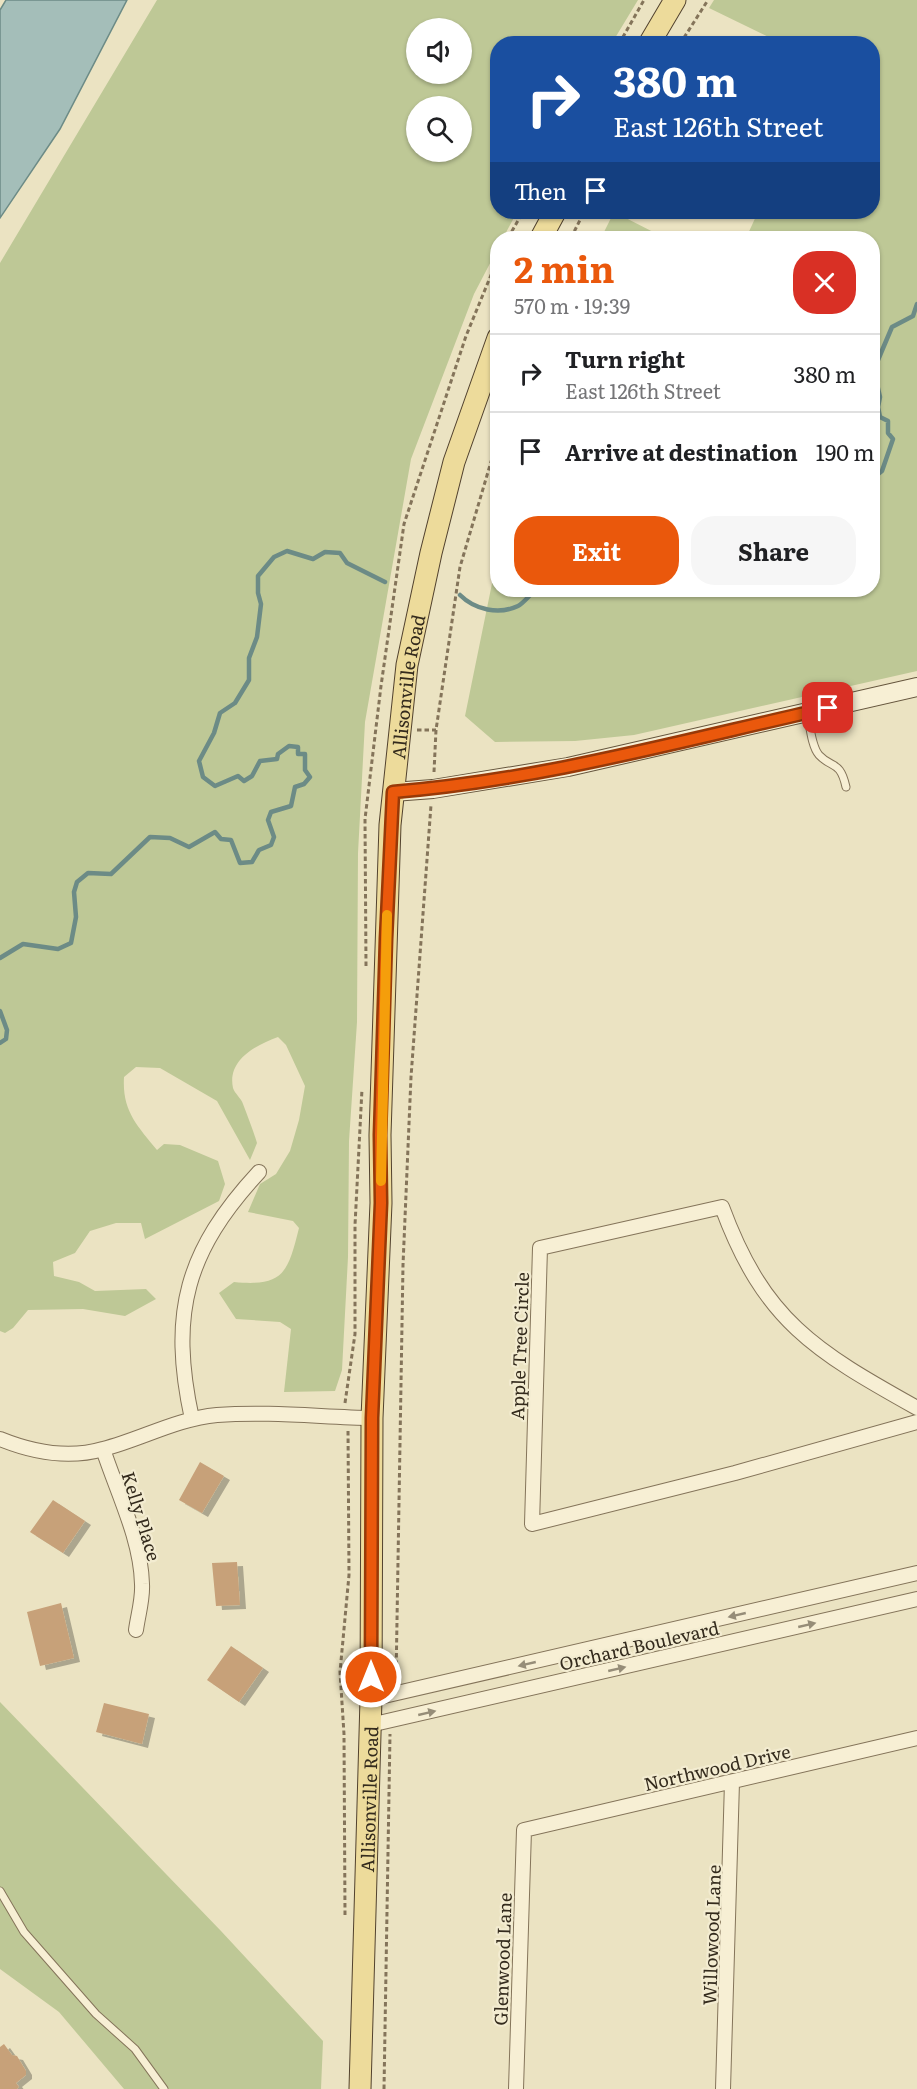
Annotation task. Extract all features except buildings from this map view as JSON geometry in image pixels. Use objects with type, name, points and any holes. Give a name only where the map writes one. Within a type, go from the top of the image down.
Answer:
[{"type":"main road","points":[[655,36],[675,0]]},
{"type":"main road","name":"Allisonville Road","points":[[360,2089],[371,1699],[372,1418],[381,1203],[380,1135],[386,939],[393,792],[407,665],[431,553],[454,462],[490,361]]},
{"type":"main road","points":[[393,792],[434,789],[568,767],[917,687]]},
{"type":"street","points":[[192,1419],[182,1363],[189,1286],[212,1231],[229,1204],[259,1172]]},
{"type":"street","name":"Apple Tree Circle","points":[[917,1408],[846,1367],[817,1347],[783,1317],[746,1265],[722,1207],[540,1248],[532,1524],[735,1473],[917,1422]]},
{"type":"street","points":[[0,1438],[45,1453],[103,1449],[192,1419],[234,1414],[372,1418]]},
{"type":"street","name":"Kelly Place","points":[[103,1449],[131,1531],[141,1569],[142,1585],[136,1630]]},
{"type":"street","name":"Orchard Boulevard","points":[[371,1699],[917,1573]]},
{"type":"street","name":"Orchard Boulevard","points":[[370,1725],[917,1599]]},
{"type":"street","name":"Northwood Drive","points":[[524,1830],[917,1738]]},
{"type":"street","name":"Willowood Lane","points":[[723,2089],[732,1782]]},
{"type":"street","name":"Glenwood Lane","points":[[516,2089],[524,1830]]},
{"type":"lane","points":[[807,712],[816,751],[820,757],[836,765],[846,787]]},
{"type":"lane","points":[[0,1891],[24,1932],[96,2014],[135,2049],[164,2089]]},
{"type":"path","points":[[624,36],[644,0]]},
{"type":"path","points":[[685,36],[708,0]]},
{"type":"path","points":[[436,730],[460,567],[490,465]]},
{"type":"path","points":[[394,1695],[399,1585],[402,1287],[411,1077],[429,831]]},
{"type":"path","points":[[384,2089],[392,1721]]},
{"type":"green space","points":[[157,0],[638,0],[616,36],[490,36],[490,219],[513,219],[507,231],[490,231],[490,263],[474,294],[411,459],[365,722],[358,853],[357,1022],[349,1141],[348,1257],[342,1370],[335,1391],[284,1392],[291,1329],[280,1322],[236,1319],[219,1293],[234,1282],[251,1283],[274,1279],[287,1266],[299,1228],[293,1221],[248,1212],[260,1184],[276,1174],[290,1151],[305,1086],[286,1045],[278,1037],[253,1049],[234,1069],[233,1088],[242,1102],[257,1143],[250,1160],[217,1101],[160,1068],[136,1067],[124,1077],[126,1099],[132,1117],[157,1150],[164,1144],[180,1145],[218,1161],[225,1184],[219,1201],[145,1239],[141,1223],[116,1223],[90,1231],[75,1253],[53,1262],[54,1276],[79,1282],[95,1291],[146,1289],[156,1299],[125,1316],[83,1309],[28,1310],[13,1328],[5,1333],[0,1331],[0,263]]},
{"type":"green space","points":[[714,0],[917,0],[917,671],[634,735],[575,741],[495,742],[465,716],[490,593],[490,597],[880,597],[880,231],[749,231],[755,219],[880,219],[880,36],[767,36],[709,8]]},
{"type":"green space","points":[[610,219],[628,219],[651,231],[604,231]]},
{"type":"green space","points":[[0,1702],[221,1931],[323,2041],[321,2089],[124,2089],[59,2012],[0,1969]]},
{"type":"water","points":[[6,0],[127,0],[60,129],[0,218],[0,10]]},
{"type":"waterway","points":[[880,355],[892,327],[913,316],[917,304]]},
{"type":"waterway","points":[[880,417],[888,421],[888,433],[893,439],[880,473]]},
{"type":"waterway","points":[[0,958],[23,944],[58,949],[71,943],[76,917],[74,892],[77,882],[88,873],[111,874],[150,837],[170,838],[189,847],[215,832],[221,839],[231,840],[240,863],[252,862],[259,850],[271,845],[274,837],[268,820],[271,812],[291,806],[295,787],[304,784],[310,777],[305,770],[305,754],[298,754],[298,747],[289,746],[278,754],[277,759],[260,761],[252,776],[244,781],[238,776],[215,786],[203,777],[199,761],[214,733],[220,713],[235,703],[249,680],[249,658],[257,637],[261,604],[258,593],[258,576],[274,557],[287,551],[313,559],[325,552],[340,553],[347,563],[385,582]]},
{"type":"waterway","points":[[460,595],[488,610],[511,609],[528,597]]},
{"type":"waterway","points":[[0,1011],[7,1030],[6,1039],[0,1043]]},
{"type":"slow traffic","points":[[381,1181],[380,1135],[387,915]]},
{"type":"route","points":[[371,1677],[372,1418],[381,1203],[380,1135],[386,939],[393,792],[434,789],[568,767],[828,708]]}]
